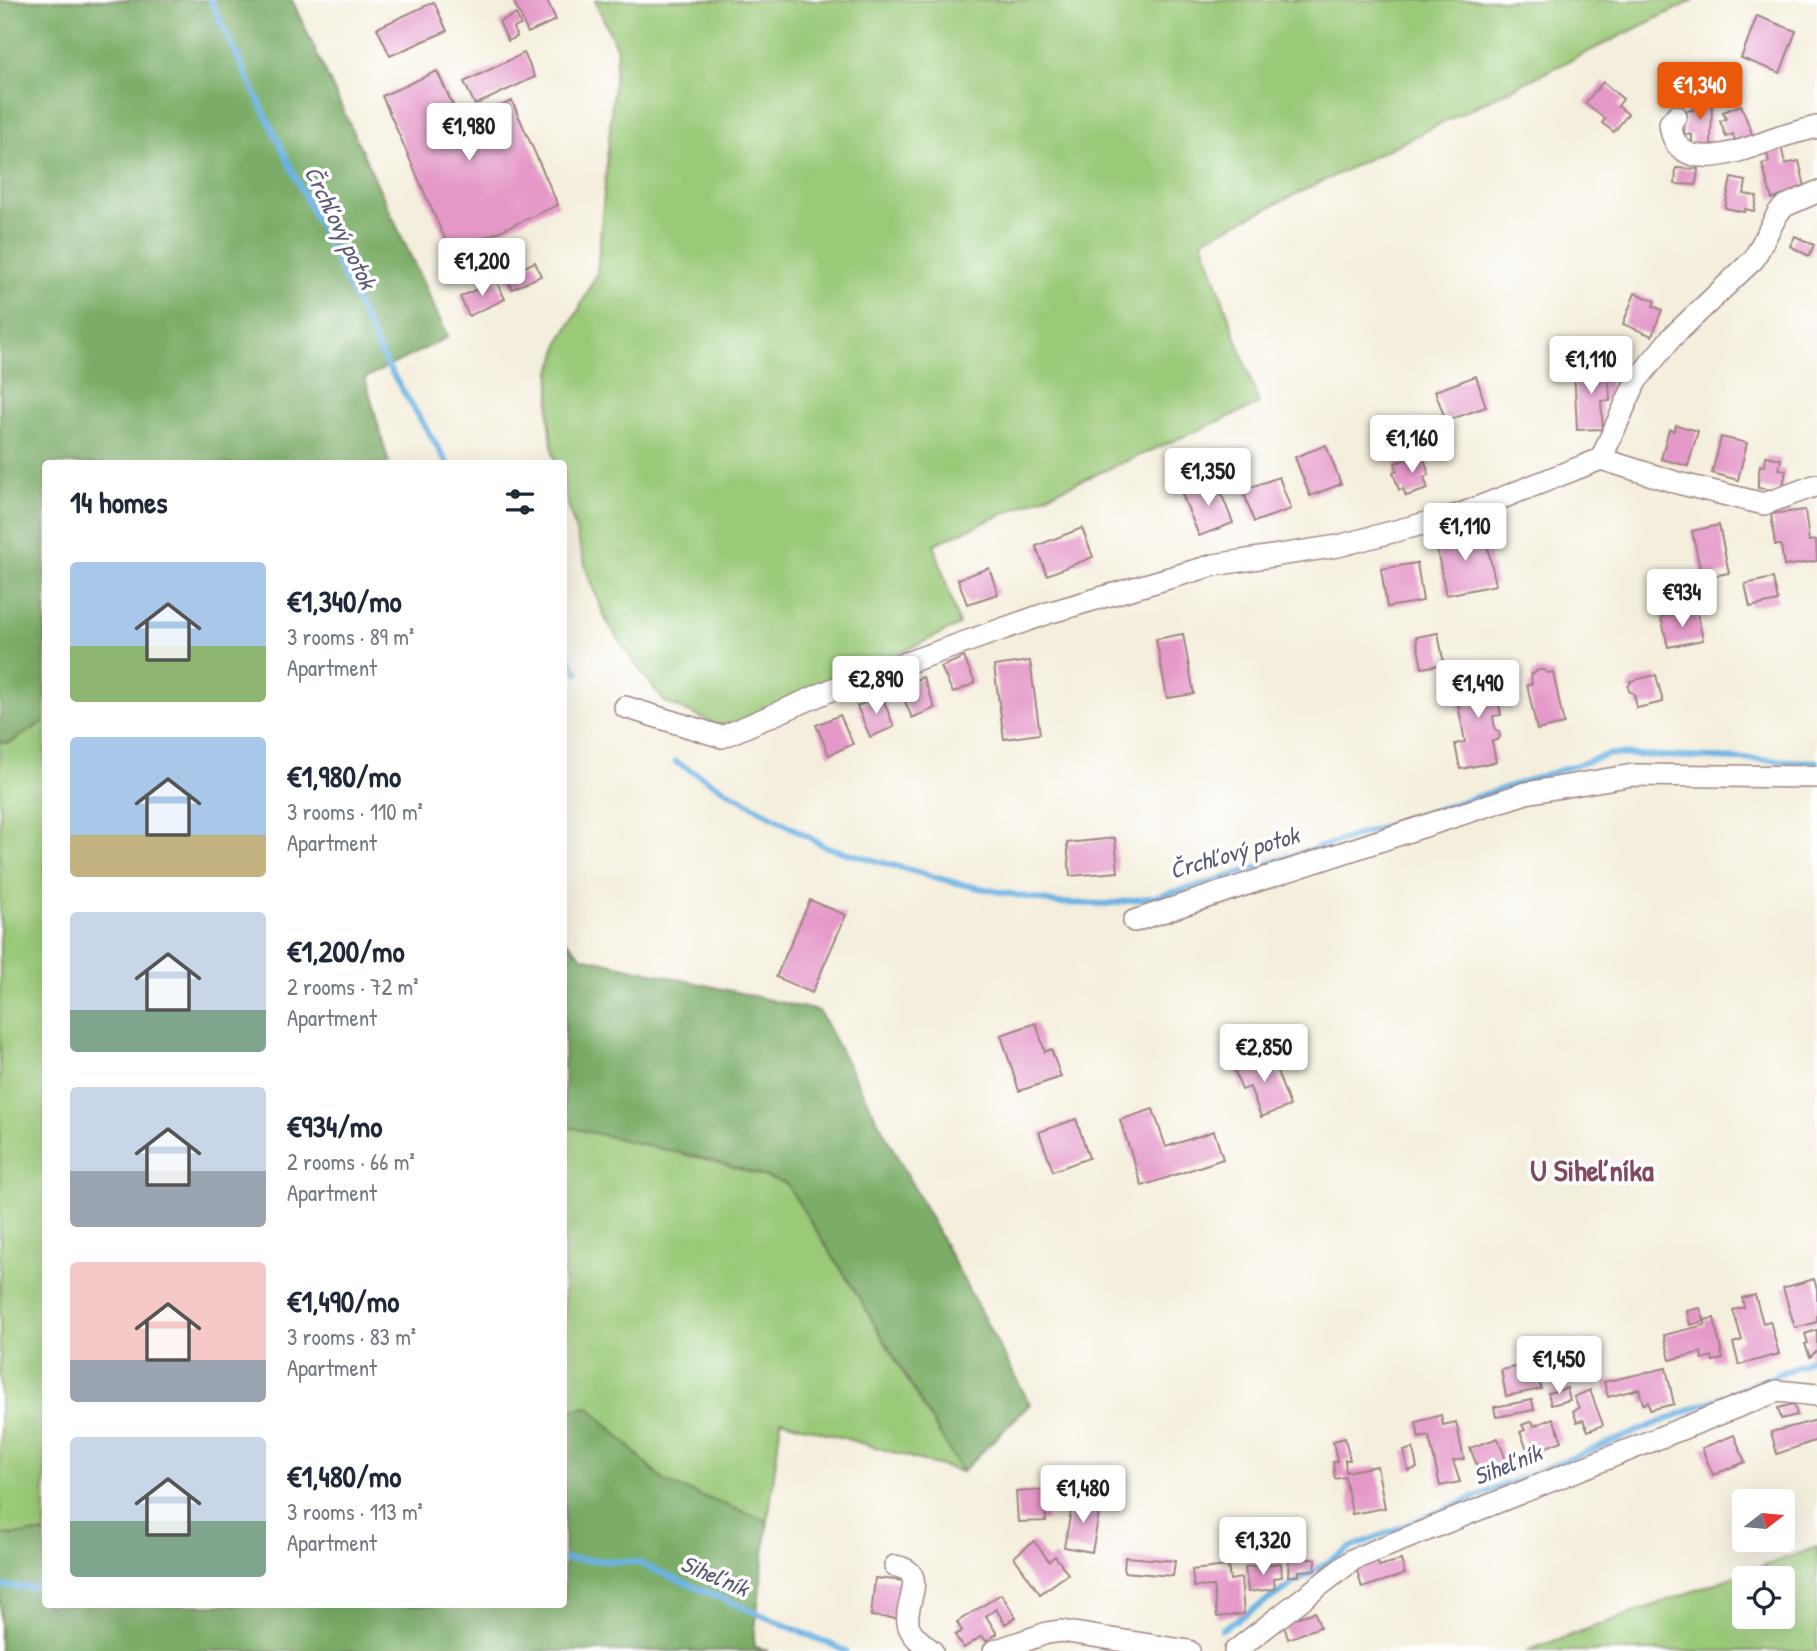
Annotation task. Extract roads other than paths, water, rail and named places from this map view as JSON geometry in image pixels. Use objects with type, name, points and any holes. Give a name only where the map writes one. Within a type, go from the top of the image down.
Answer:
[{"type":"street","points":[[1676,116],[1670,123],[1671,134],[1677,146],[1692,155],[1736,153],[1817,127]]},
{"type":"street","points":[[1601,459],[1636,381],[1672,337],[1754,259],[1785,206],[1817,192]]},
{"type":"street","points":[[625,707],[722,737],[838,687],[1048,613],[1214,565],[1338,546],[1461,514],[1601,459],[1678,483],[1764,504],[1817,485]]},
{"type":"street","points":[[1134,921],[1526,793],[1633,775],[1817,777]]},
{"type":"street","points":[[1235,1651],[1354,1559],[1777,1391],[1817,1395]]},
{"type":"street","points":[[895,1566],[903,1567],[914,1580],[909,1627],[932,1651]]},
{"type":"street","points":[[994,1651],[1061,1631],[1189,1651]]},
{"type":"waterway","name":"Črchľový potok","points":[[210,0],[384,360],[446,460]]},
{"type":"waterway","name":"Črchľový potok","points":[[567,654],[578,673]]},
{"type":"waterway","name":"Črchľový potok","points":[[676,762],[826,847],[960,884],[1057,903],[1106,904],[1155,897],[1209,883],[1610,754],[1817,762]]},
{"type":"waterway","name":"Siheľník","points":[[1222,1629],[1350,1548],[1803,1364],[1817,1354]]},
{"type":"waterway","name":"Siheľník","points":[[567,1559],[636,1562],[846,1651]]},
{"type":"waterway","name":"Siheľník","points":[[0,1586],[42,1588]]},
{"type":"district","name":"U Siheľníka","points":[[1592,1170]]}]
